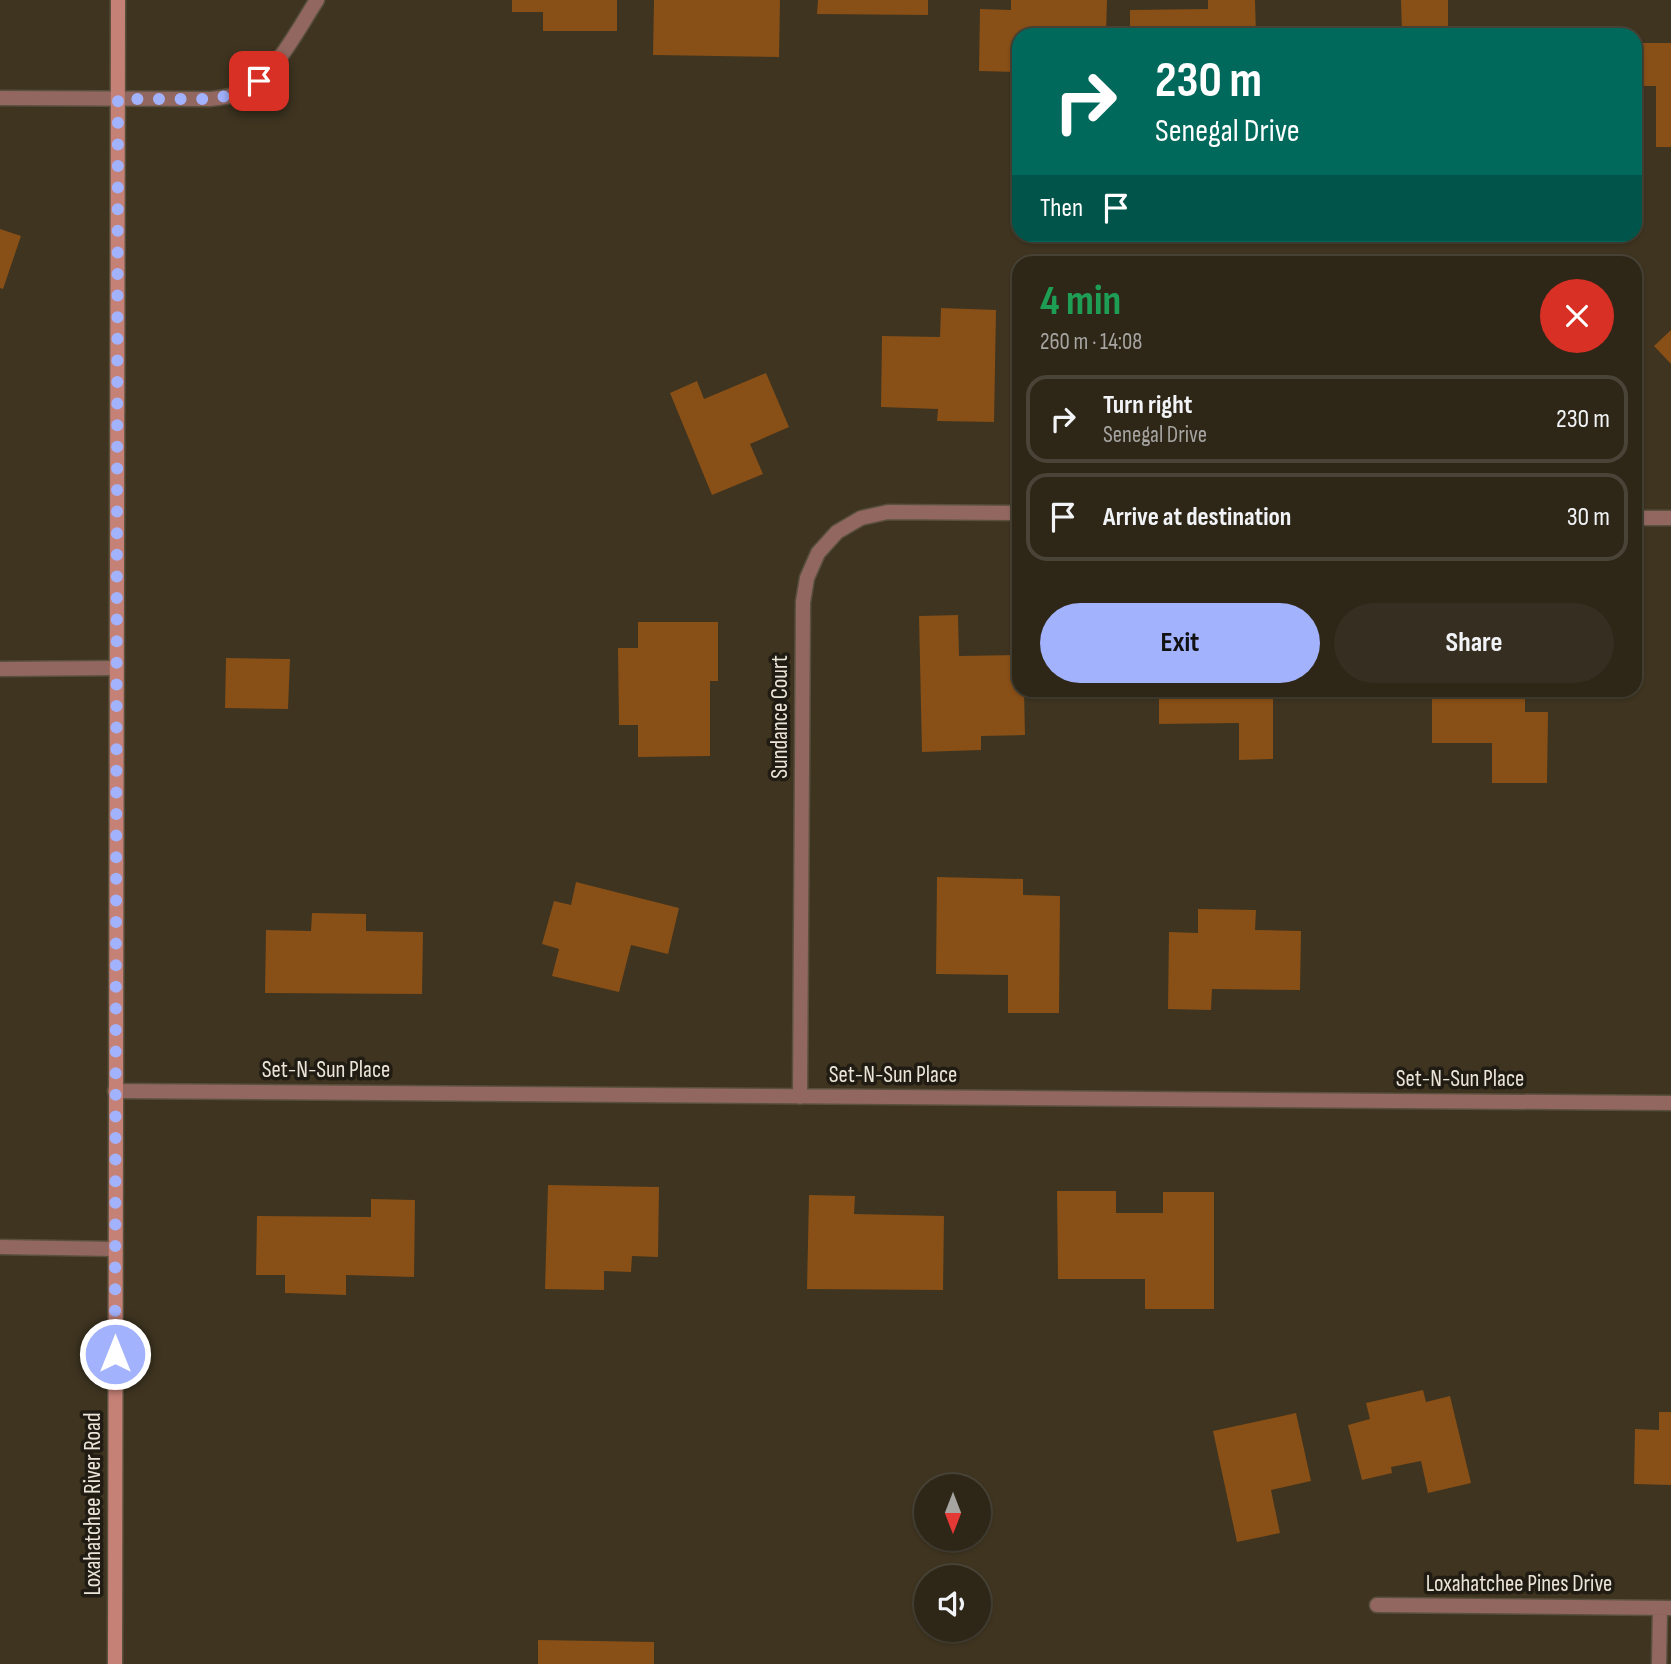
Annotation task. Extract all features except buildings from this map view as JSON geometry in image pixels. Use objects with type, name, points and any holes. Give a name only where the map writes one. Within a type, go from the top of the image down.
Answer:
[{"type":"street","name":"Loxahatchee River Road","points":[[115,1664],[118,0]]},
{"type":"street","points":[[0,98],[210,99],[236,94],[259,81],[276,62],[317,0]]},
{"type":"street","name":"Sundance Court","points":[[800,1097],[803,603],[807,578],[818,553],[837,532],[861,518],[888,512],[1012,513]]},
{"type":"street","points":[[1642,518],[1671,518]]},
{"type":"street","points":[[0,669],[116,668]]},
{"type":"street","name":"Set-N-Sun Place","points":[[115,1091],[1671,1103]]},
{"type":"street","points":[[0,1247],[115,1249]]},
{"type":"street","name":"Loxahatchee Pines Drive","points":[[1377,1605],[1665,1608],[1659,1664]]},
{"type":"route","points":[[115,1354],[118,99],[210,99],[236,94],[259,81]]}]
